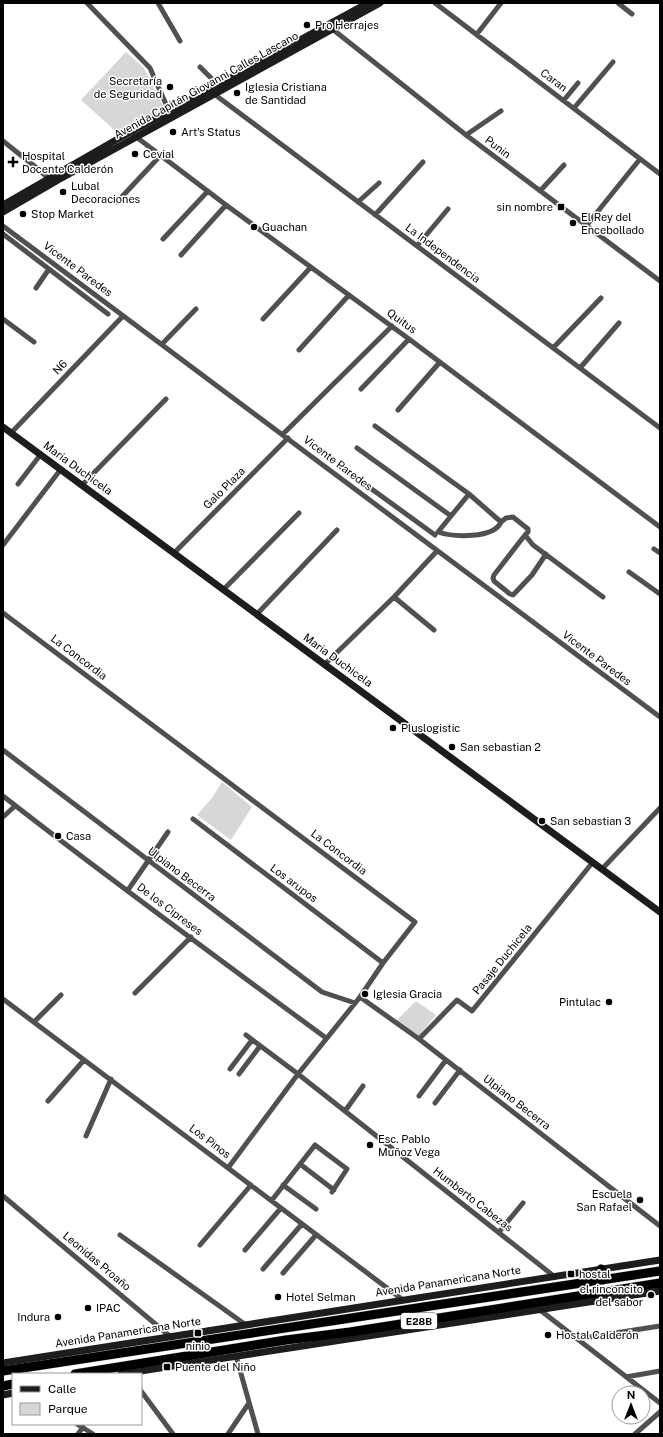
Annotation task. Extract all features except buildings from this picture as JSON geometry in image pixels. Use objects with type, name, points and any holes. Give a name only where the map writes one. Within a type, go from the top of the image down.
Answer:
[{"type":"highway","points":[[601,1269],[603,1280]]},
{"type":"highway","name":"Avenida Panamericana Norte","points":[[3,1371],[172,1341],[271,1331],[660,1271]]},
{"type":"highway","name":"E28B","points":[[83,1373],[176,1362],[286,1340],[582,1299],[660,1283]]},
{"type":"highway","points":[[286,1340],[280,1336],[282,1331],[304,1325]]},
{"type":"highway","points":[[257,1345],[275,1339],[276,1333],[271,1331]]},
{"type":"main road","name":"Avenida Capitán Giovanni Calles Lascano","points":[[134,134],[169,111],[218,84],[374,4]]},
{"type":"main road","name":"Avenida Capitán Giovanni Calles Lascano","points":[[3,205],[134,134],[214,94],[330,26]]},
{"type":"main road","name":"Avenida Capitán Giovanni Calles Lascano","points":[[3,212],[50,180]]},
{"type":"main road","name":"Maria Duchicela","points":[[3,427],[660,912]]},
{"type":"main road","name":"Avenida Panamericana Norte","points":[[172,1341],[246,1325],[660,1260]]},
{"type":"main road","points":[[129,1373],[176,1362],[236,1356],[540,1310],[582,1299],[660,1292]]},
{"type":"main road","name":"Avenida Panamericana Norte","points":[[3,1363],[110,1351]]},
{"type":"street","points":[[86,3],[150,68],[169,111]]},
{"type":"street","points":[[158,3],[180,41]]},
{"type":"street","name":"Caran","points":[[434,3],[477,34],[660,174]]},
{"type":"street","points":[[477,34],[501,3]]},
{"type":"street","points":[[618,3],[632,14]]},
{"type":"street","name":"Punin","points":[[330,26],[466,135],[660,281]]},
{"type":"street","points":[[574,108],[613,62]]},
{"type":"street","points":[[200,67],[218,84]]},
{"type":"street","points":[[564,100],[578,83]]},
{"type":"street","name":"La Independencia","points":[[214,94],[660,428]]},
{"type":"street","points":[[466,135],[501,111]]},
{"type":"street","name":"Quitus","points":[[134,134],[160,156],[226,206],[392,326],[660,527]]},
{"type":"street","points":[[3,141],[50,180]]},
{"type":"street","points":[[117,202],[160,156]]},
{"type":"street","points":[[586,226],[640,159]]},
{"type":"street","points":[[375,215],[423,162]]},
{"type":"street","points":[[540,191],[564,164]]},
{"type":"street","points":[[358,202],[378,183]]},
{"type":"street","points":[[163,239],[208,191]]},
{"type":"street","points":[[181,255],[226,206]]},
{"type":"street","points":[[417,246],[448,209]]},
{"type":"street","name":"Vicente Paredes","points":[[3,226],[660,717]]},
{"type":"street","points":[[3,234],[108,314]]},
{"type":"street","points":[[263,319],[311,267]]},
{"type":"street","points":[[36,288],[49,269]]},
{"type":"street","points":[[299,350],[349,295]]},
{"type":"street","points":[[553,348],[602,298]]},
{"type":"street","points":[[162,344],[196,309]]},
{"type":"street","name":"N6","points":[[11,433],[123,316]]},
{"type":"street","points":[[3,319],[34,342]]},
{"type":"street","points":[[580,368],[620,323]]},
{"type":"street","name":"Galo Plaza","points":[[174,553],[392,326]]},
{"type":"street","points":[[361,390],[409,339]]},
{"type":"street","points":[[398,410],[440,362]]},
{"type":"street","points":[[82,485],[166,399]]},
{"type":"street","points":[[375,426],[469,494],[502,522]]},
{"type":"street","points":[[357,448],[451,516]]},
{"type":"street","points":[[18,484],[41,454]]},
{"type":"street","points":[[340,466],[436,534],[455,536],[483,534],[494,531],[506,518],[513,517],[528,529],[528,532],[493,578],[494,581],[510,594],[513,595],[532,575],[546,554]]},
{"type":"street","points":[[3,546],[61,469]]},
{"type":"street","points":[[428,544],[469,494]]},
{"type":"street","points":[[224,589],[299,513]]},
{"type":"street","points":[[257,614],[337,530]]},
{"type":"street","points":[[525,535],[533,545],[603,597]]},
{"type":"street","points":[[654,549],[660,553]]},
{"type":"street","points":[[325,664],[394,597],[437,551]]},
{"type":"street","points":[[629,572],[660,594]]},
{"type":"street","points":[[394,597],[434,630]]},
{"type":"street","name":"La Concordia","points":[[3,613],[415,922],[383,962],[360,997],[298,1074],[228,1168]]},
{"type":"street","name":"Ulpiano Becerra","points":[[3,750],[322,992],[355,1003]]},
{"type":"street","name":"De los Cipreses","points":[[3,796],[90,864],[128,890],[326,1038]]},
{"type":"street","points":[[3,817],[15,806]]},
{"type":"street","points":[[602,869],[660,808]]},
{"type":"street","name":"Los arupos","points":[[193,819],[383,962]]},
{"type":"street","points":[[128,890],[168,832]]},
{"type":"street","name":"Pasaje Duchicela","points":[[419,1039],[457,1000],[472,1011],[593,862]]},
{"type":"street","points":[[135,993],[191,937]]},
{"type":"street","points":[[34,1022],[61,995]]},
{"type":"street","name":"Ulpiano Becerra","points":[[360,997],[460,1070],[660,1226]]},
{"type":"street","name":"Los Pinos","points":[[3,1000],[111,1079],[403,1300]]},
{"type":"street","name":"Humberto Cabezas","points":[[246,1035],[298,1074],[555,1277]]},
{"type":"street","points":[[230,1069],[252,1040]]},
{"type":"street","points":[[239,1074],[260,1046]]},
{"type":"street","points":[[48,1101],[84,1060]]},
{"type":"street","points":[[419,1096],[446,1060]]},
{"type":"street","points":[[435,1103],[460,1070]]},
{"type":"street","points":[[86,1136],[111,1079]]},
{"type":"street","points":[[345,1111],[363,1086]]},
{"type":"street","points":[[272,1200],[283,1185],[315,1145],[348,1170],[333,1191],[300,1164]]},
{"type":"street","points":[[200,1245],[251,1185]]},
{"type":"street","points":[[283,1185],[316,1209]]},
{"type":"street","name":"Leonidas Proaño","points":[[3,1196],[172,1341]]},
{"type":"street","points":[[499,1232],[523,1203]]},
{"type":"street","points":[[245,1250],[281,1208]]},
{"type":"street","points":[[263,1269],[302,1224]]},
{"type":"street","points":[[120,1235],[246,1325]]},
{"type":"street","points":[[283,1272],[316,1235]]},
{"type":"street","points":[[540,1310],[660,1404]]},
{"type":"street","points":[[577,1339],[660,1326]]},
{"type":"street","points":[[236,1356],[258,1434]]},
{"type":"street","points":[[626,1376],[660,1370]]},
{"type":"street","points":[[142,1392],[173,1434]]},
{"type":"street","points":[[228,1434],[250,1403]]},
{"type":"street","points":[[635,1434],[660,1412]]},
{"type":"street","points":[[80,1425],[93,1434]]},
{"type":"street","points":[[78,1434],[83,1427]]},
{"type":"green space","points":[[126,52],[144,68],[165,110],[120,135],[81,100]]},
{"type":"green space","points":[[222,782],[252,807],[231,840],[197,815],[212,798]]},
{"type":"green space","points":[[416,1001],[436,1015],[418,1037],[396,1021]]},
{"type":"place","name":"Pro Herrajes","points":[[307,25]]},
{"type":"place","name":"Secretaría de Seguridad","points":[[170,87]]},
{"type":"place","name":"Iglesia Cristiana de Santidad","points":[[237,93]]},
{"type":"place","name":"Art's Status","points":[[173,132]]},
{"type":"place","name":"Cevial","points":[[135,154]]},
{"type":"place","name":"Hospital Docente Calderón","points":[[13,162]]},
{"type":"place","name":"Lubal Decoraciones","points":[[63,192]]},
{"type":"place","name":"sin nombre","points":[[561,207]]},
{"type":"place","name":"Stop Market","points":[[23,214]]},
{"type":"place","name":"El Rey del Encebollado","points":[[573,223]]},
{"type":"place","name":"Guachan","points":[[254,227]]},
{"type":"place","name":"Pluslogistic","points":[[393,728]]},
{"type":"place","name":"San sebastian 2","points":[[452,747]]},
{"type":"place","name":"San sebastian 3","points":[[542,821]]},
{"type":"place","name":"Casa","points":[[58,836]]},
{"type":"place","name":"Iglesia Gracia","points":[[365,994]]},
{"type":"place","name":"Pintulac","points":[[609,1002]]},
{"type":"place","name":"Esc. Pablo Muñoz Vega","points":[[370,1145]]},
{"type":"place","name":"Escuela San Rafael","points":[[640,1200]]},
{"type":"place","name":"hostal","points":[[571,1274]]},
{"type":"place","name":"el rinconcito del sabor","points":[[651,1295]]},
{"type":"place","name":"Hotel Selman","points":[[278,1297]]},
{"type":"place","name":"IPAC","points":[[88,1308]]},
{"type":"place","name":"Indura","points":[[58,1317]]},
{"type":"place","name":"ninio","points":[[198,1333]]},
{"type":"place","name":"Hostal Calderón","points":[[548,1335]]},
{"type":"place","name":"Puente del Niño","points":[[167,1367]]}]
